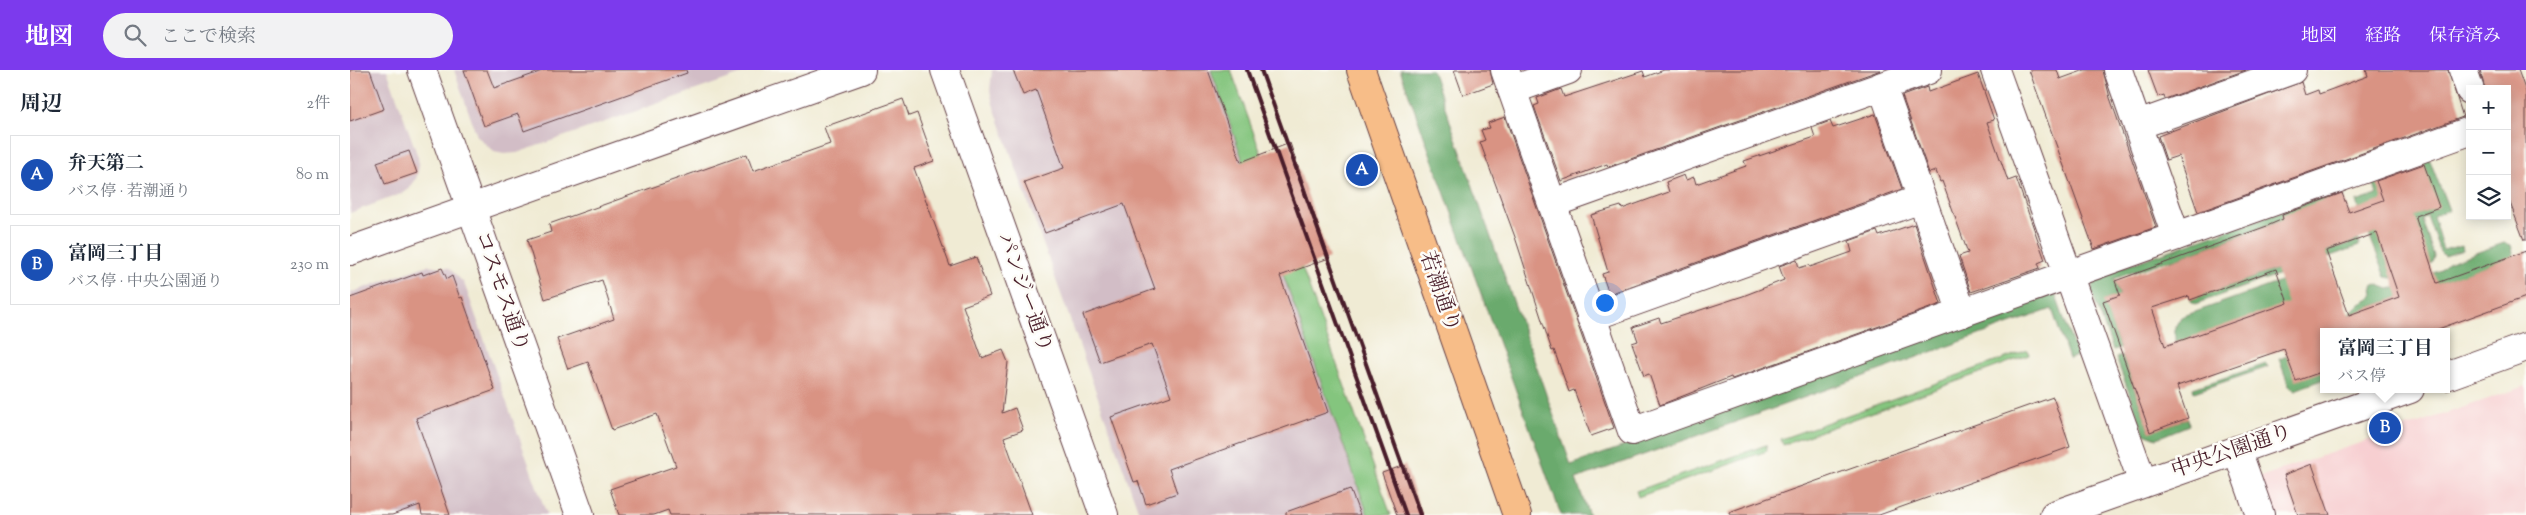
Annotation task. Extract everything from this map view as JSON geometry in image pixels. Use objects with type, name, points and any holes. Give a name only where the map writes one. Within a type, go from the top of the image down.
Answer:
[{"type":"main road","name":"若潮通り","points":[[1361,70],[1517,515]]},
{"type":"street","name":"コスモス通り","points":[[422,70],[580,515]]},
{"type":"street","points":[[350,251],[861,70]]},
{"type":"street","name":"パンジー通り","points":[[945,70],[1104,515]]},
{"type":"street","points":[[1568,70],[1508,80],[1632,431],[2466,132]]},
{"type":"street","points":[[1553,203],[1928,70]]},
{"type":"street","points":[[1996,70],[2143,484]]},
{"type":"street","points":[[2118,70],[2176,236]]},
{"type":"street","points":[[2138,126],[2292,70]]},
{"type":"street","points":[[2462,70],[2468,85]]},
{"type":"street","points":[[1882,86],[1962,313]]},
{"type":"street","points":[[1592,317],[1921,199]]},
{"type":"street","points":[[2450,375],[2526,348]]},
{"type":"street","name":"中央公園通り","points":[[2054,515],[2399,393]]},
{"type":"street","points":[[2237,450],[2260,515]]},
{"type":"shaded area","points":[[350,70],[387,70],[418,157],[419,167],[416,179],[409,189],[401,194],[350,213]]},
{"type":"shaded area","points":[[454,70],[753,70],[517,153],[504,154],[494,152],[477,136]]},
{"type":"shaded area","points":[[992,70],[1211,70],[1368,515],[1140,515],[993,104],[990,91]]},
{"type":"shaded area","points":[[428,265],[449,268],[464,283],[547,515],[350,515],[350,293]]},
{"type":"shaded area","points":[[2526,386],[2526,515],[2274,515],[2260,477]]},
{"type":"green space","points":[[1211,70],[1231,70],[1391,515],[1368,515]]},
{"type":"green space","points":[[1400,70],[1432,70],[1571,465],[2055,293],[2077,356],[2069,359],[2052,309],[1576,479],[1589,515],[1561,515]]},
{"type":"green space","points":[[2429,158],[2449,210],[2433,216],[2443,250],[2462,245],[2463,250],[2444,256],[2440,252],[2427,216],[2422,220],[2434,256],[2432,263],[2392,278],[2386,277],[2356,202],[2377,195],[2372,178]]},
{"type":"green space","points":[[2342,190],[2344,197],[2176,259],[2114,279],[2120,295],[2104,301],[2120,348],[2113,350],[2091,290],[2097,276]]},
{"type":"green space","points":[[2359,240],[2359,246],[2195,304],[2190,300]]},
{"type":"green space","points":[[2504,243],[2511,245],[2514,256],[2349,315],[2356,307],[2373,296],[2372,286],[2376,284],[2389,289],[2439,271],[2447,263]]},
{"type":"green space","points":[[2331,264],[2333,271],[2289,305],[2175,343],[2175,327],[2181,317]]},
{"type":"green space","points":[[2028,350],[2029,355],[1783,445],[1781,439]]},
{"type":"green space","points":[[2122,355],[2150,431],[2188,418],[2189,425],[2157,438],[2144,433],[2116,358]]},
{"type":"green space","points":[[2287,356],[2320,369],[2320,381],[2295,390],[2289,386],[2279,359]]},
{"type":"green space","points":[[2266,364],[2268,367],[2194,392],[2193,388]]},
{"type":"green space","points":[[1766,445],[1767,451],[1638,497],[1636,491]]},
{"type":"building","points":[[350,70],[370,70],[384,109],[350,121]]},
{"type":"building","points":[[464,70],[487,70],[494,88],[545,70],[686,70],[687,73],[524,131],[518,114],[484,126]]},
{"type":"building","points":[[1013,70],[1208,70],[1241,162],[1290,143],[1329,258],[1280,276],[1328,412],[1169,469],[1177,493],[1146,504],[1138,481],[1134,482],[1111,417],[1171,396],[1152,344],[1100,362],[1083,315],[1155,289],[1124,204],[1045,233],[1024,182],[1064,168],[1036,90],[1023,95]]},
{"type":"building","points":[[1454,70],[1490,70],[1493,84],[1463,95]]},
{"type":"building","points":[[1664,70],[1881,70],[1608,167],[1607,164],[1561,181],[1534,106],[1539,104],[1537,98],[1561,89],[1564,97],[1643,71],[1645,77]]},
{"type":"building","points":[[2029,70],[2057,70],[2060,79],[2085,70],[2103,70],[2110,98],[2156,227],[2094,249]]},
{"type":"building","points":[[2148,70],[2246,70],[2165,99],[2164,95],[2158,97]]},
{"type":"building","points":[[2366,70],[2448,70],[2463,117],[2198,212],[2178,156],[2166,160],[2158,136],[2301,82],[2305,95],[2318,90],[2319,94],[2368,76]]},
{"type":"building","points":[[2480,70],[2518,70],[2526,92],[2526,240],[2524,240],[2511,206],[2511,85],[2484,85]]},
{"type":"building","points":[[1978,74],[1994,120],[1987,122],[2008,181],[2016,178],[2045,260],[2038,263],[2040,268],[1971,292],[1959,256],[1968,253],[1942,181],[1940,182],[1936,171],[1929,173],[1902,96],[1927,87],[1928,92]]},
{"type":"building","points":[[903,99],[909,116],[917,113],[934,161],[914,168],[950,266],[976,257],[990,296],[963,306],[982,358],[1003,350],[1008,362],[1002,413],[1015,408],[1023,430],[1004,437],[1032,515],[670,515],[668,510],[654,515],[619,515],[610,489],[676,466],[657,414],[612,430],[588,362],[568,369],[557,339],[614,319],[602,280],[545,299],[527,240],[551,232],[549,224],[747,154],[753,171],[830,144],[824,127]]},
{"type":"building","points":[[1875,114],[1902,189],[1609,294],[1602,274],[1608,272],[1591,215],[1621,206],[1622,209],[1669,192],[1666,182],[1684,175],[1686,180],[1694,177],[1696,184],[1746,166],[1744,161],[1815,137],[1812,128],[1830,121],[1833,128]]},
{"type":"building","points":[[1505,117],[1614,428],[1591,436],[1574,390],[1569,392],[1554,350],[1552,351],[1515,237],[1480,142],[1485,140],[1481,130],[1490,128],[1488,123]]},
{"type":"building","points":[[409,151],[417,173],[385,184],[377,162]]},
{"type":"building","points":[[2424,164],[2439,207],[2415,216],[2437,283],[2526,251],[2526,297],[2441,328],[2320,328],[2320,372],[2296,381],[2284,349],[2177,386],[2188,418],[2150,432],[2103,301],[2120,295],[2115,281],[2267,226],[2283,219],[2282,215],[2342,193],[2349,212],[2383,200],[2376,181]],"holes":[[[2377,233],[2399,297],[2349,315],[2326,251]],[[2276,269],[2288,303],[2165,346],[2152,308],[2189,296],[2190,300]]]},
{"type":"building","points":[[1914,224],[1941,304],[1732,379],[1731,377],[1660,405],[1649,374],[1644,376],[1632,343],[1638,341],[1633,327],[1659,318],[1661,323],[1743,296],[1784,280],[1779,266],[1797,260],[1799,268],[1809,265],[1810,267],[1852,252],[1849,241],[1877,231],[1879,236]]},
{"type":"building","points":[[442,268],[447,279],[452,276],[460,298],[462,297],[495,390],[416,418],[450,515],[422,515],[420,505],[392,515],[350,515],[350,298],[422,272],[423,275]]},
{"type":"building","points":[[2053,397],[2070,447],[1879,515],[1730,515],[1729,512]]},
{"type":"building","points":[[2312,464],[2330,515],[2298,515],[2284,475]]},
{"type":"building","points":[[1405,465],[1422,515],[1397,515],[1382,473]]},
{"type":"building","points":[[1350,489],[1360,515],[1286,515],[1286,512]]},
{"type":"railway","points":[[1247,70],[1406,515]]},
{"type":"railway","points":[[1261,70],[1420,515]]},
{"type":"place","name":"弁天第二","points":[[1362,170]]},
{"type":"place","name":"富岡三丁目","points":[[2385,428]]}]
